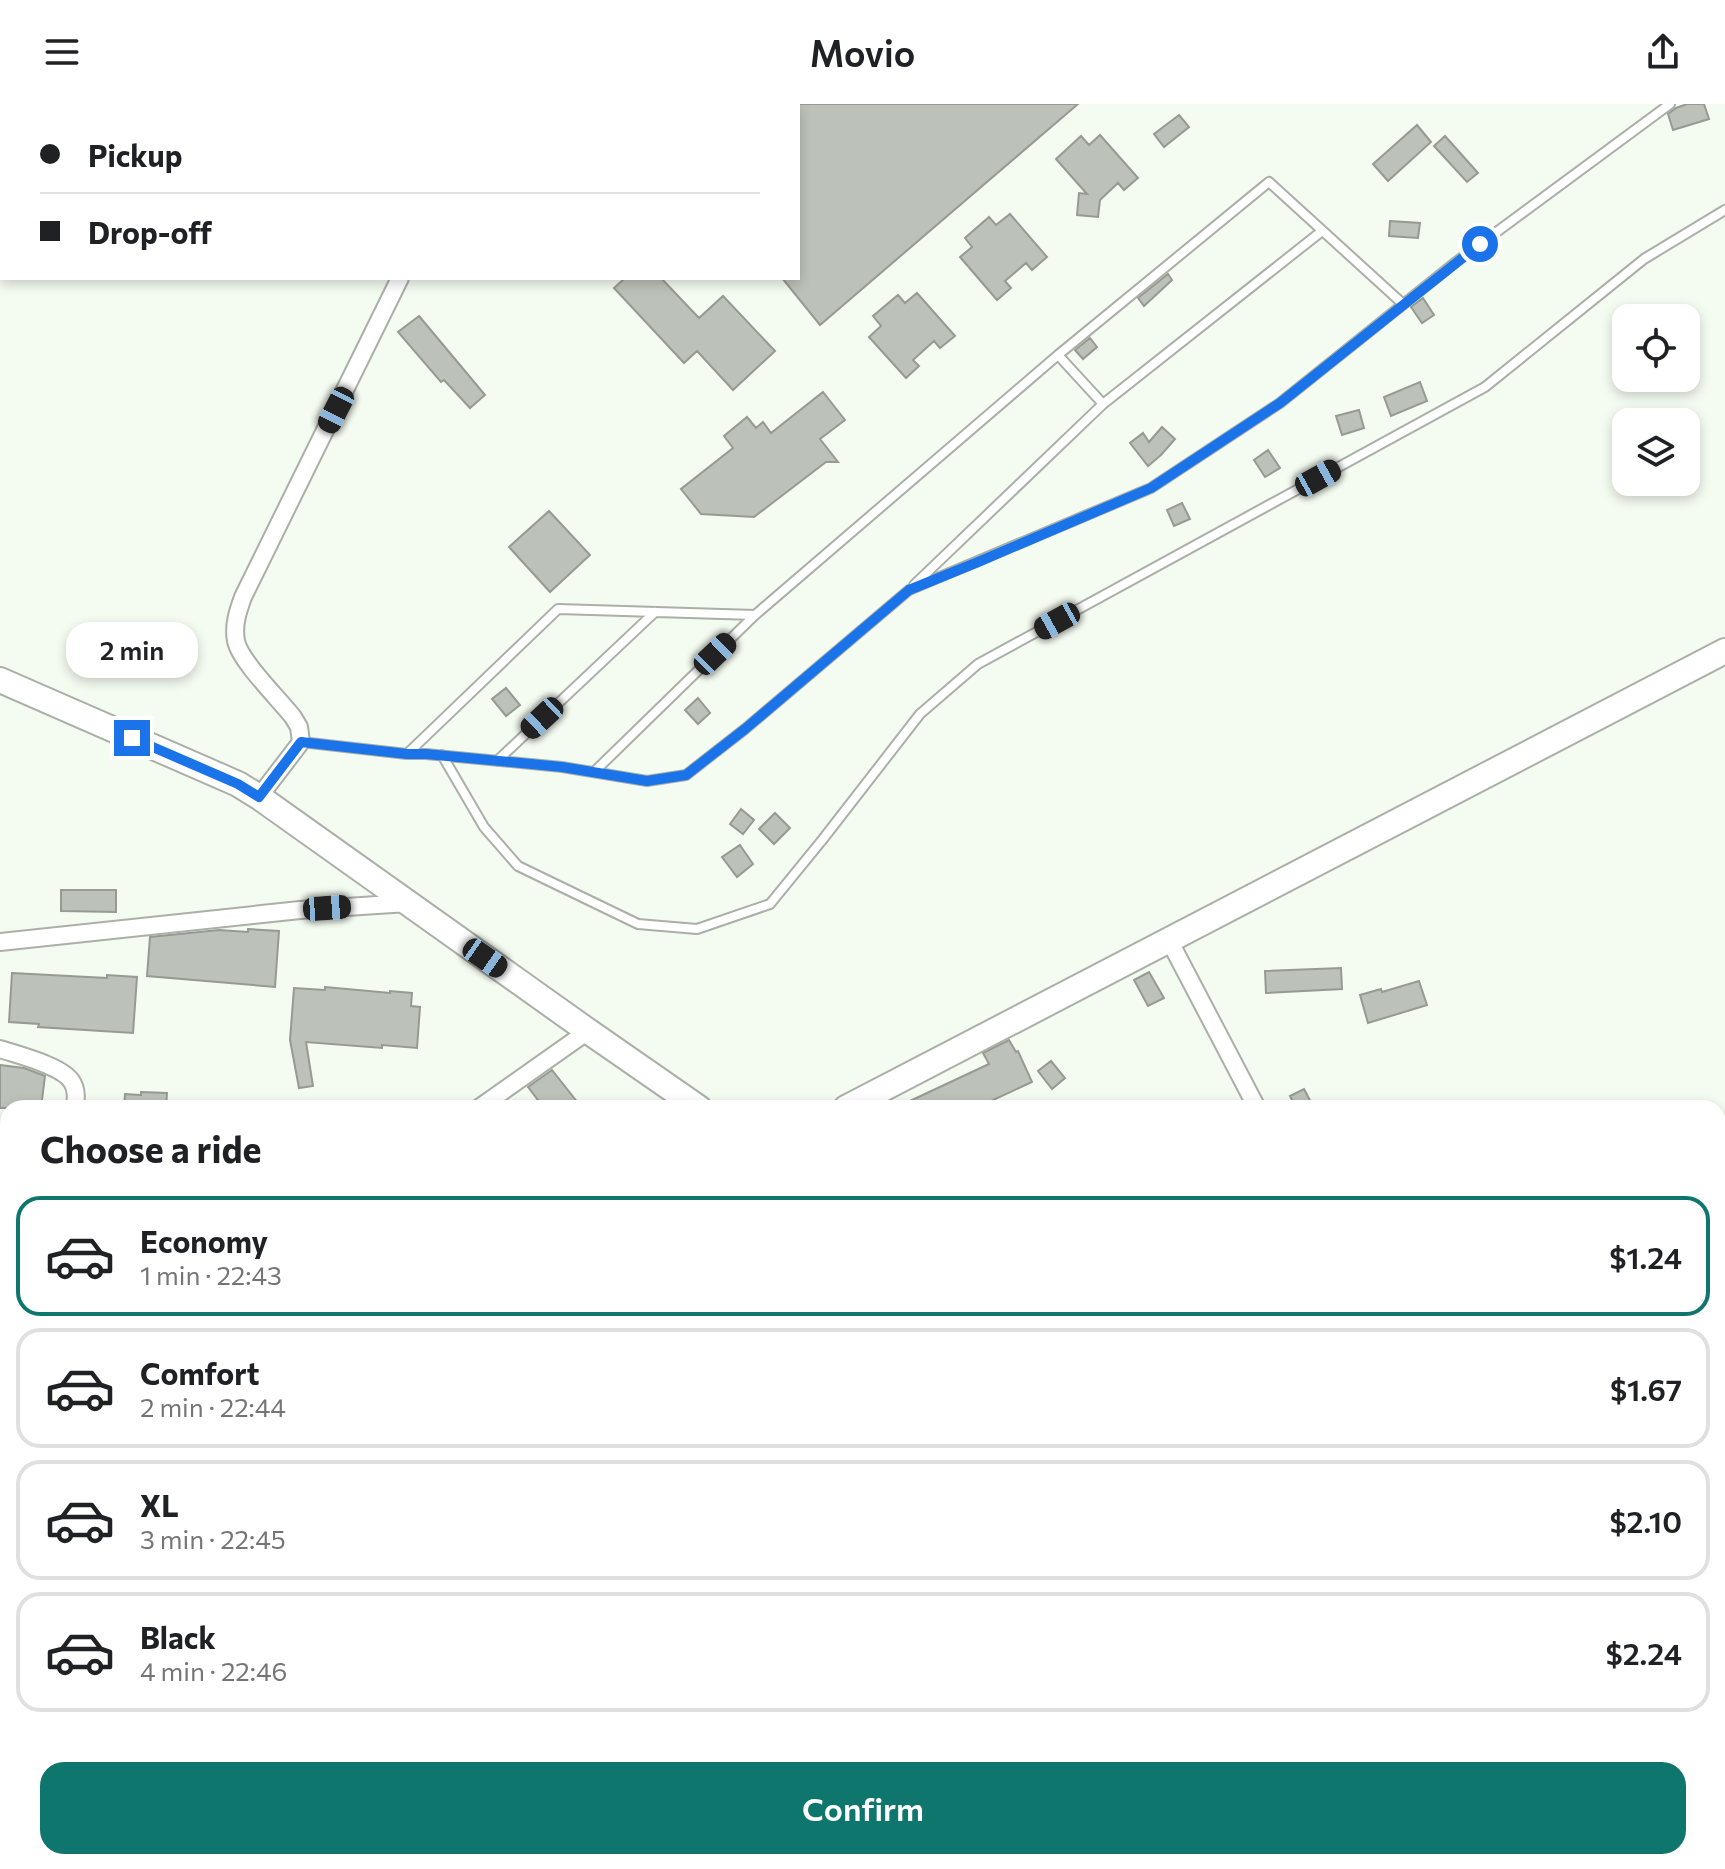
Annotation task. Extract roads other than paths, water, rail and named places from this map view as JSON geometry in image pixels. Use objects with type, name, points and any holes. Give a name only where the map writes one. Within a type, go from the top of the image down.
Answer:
[{"type":"street","points":[[259,797],[301,742],[299,727],[293,717],[245,659],[236,642],[236,618],[243,597],[399,280]]},
{"type":"street","points":[[865,1100],[1725,651]]},
{"type":"street","points":[[0,680],[238,784],[687,1100]]},
{"type":"street","points":[[0,942],[300,910],[408,903]]},
{"type":"street","points":[[1169,940],[1253,1100]]},
{"type":"street","points":[[490,1100],[588,1031]]},
{"type":"street","points":[[0,1049],[62,1071],[72,1082],[76,1100]]},
{"type":"lane","points":[[909,590],[1151,488],[1280,403],[1456,262],[1670,104]]},
{"type":"lane","points":[[594,772],[755,615],[1058,355],[1269,182],[1403,304]]},
{"type":"lane","points":[[442,755],[484,827],[518,866],[638,924],[697,929],[770,904],[920,714],[978,664],[1485,387],[1644,259],[1725,210]]},
{"type":"lane","points":[[301,742],[497,761],[647,781],[686,775],[909,590],[1103,404],[1322,231]]},
{"type":"lane","points":[[1058,355],[1103,404]]},
{"type":"lane","points":[[407,754],[558,609],[755,615]]},
{"type":"lane","points":[[497,761],[655,612]]}]
